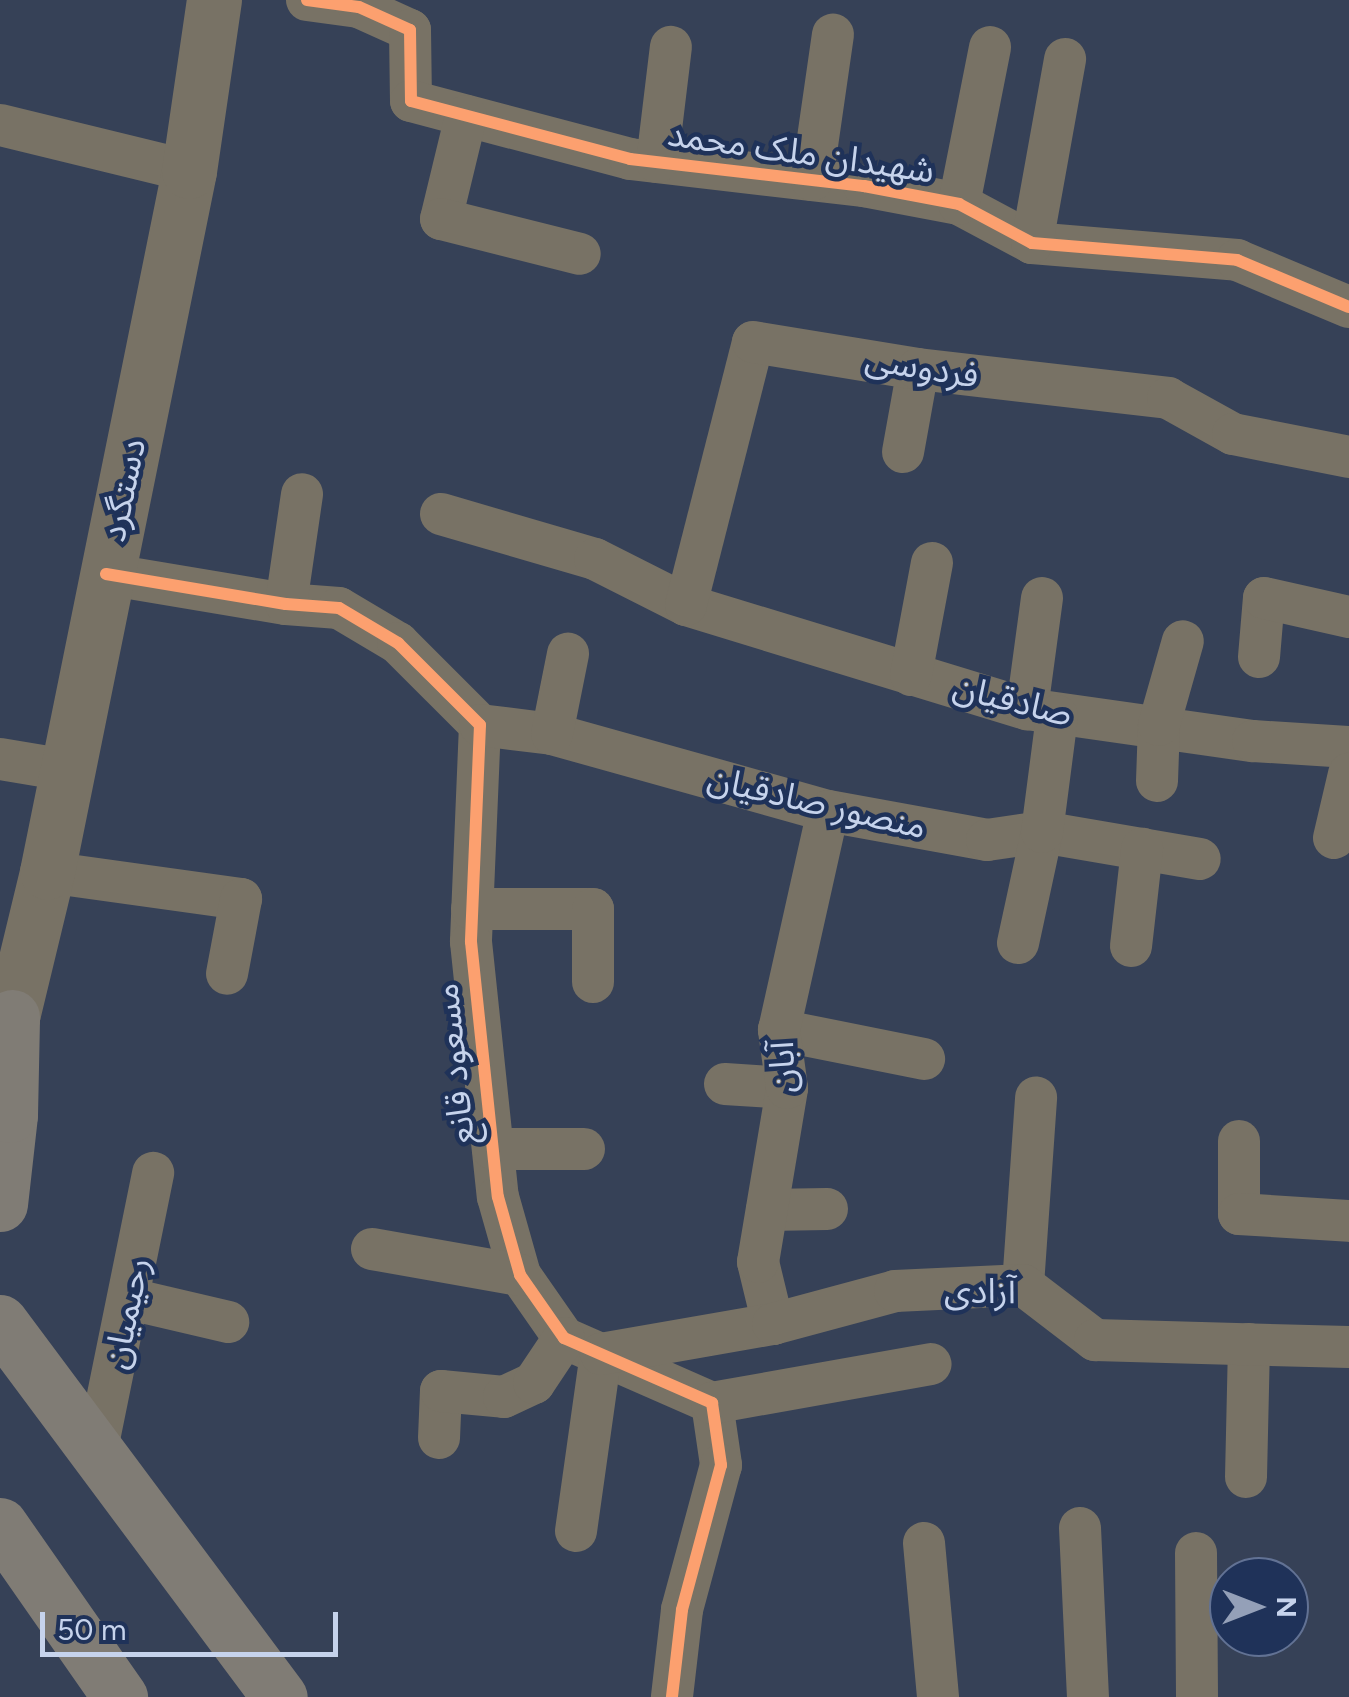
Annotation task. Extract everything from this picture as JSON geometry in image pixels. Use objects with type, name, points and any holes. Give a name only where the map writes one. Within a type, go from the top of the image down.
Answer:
[{"type":"highway","points":[[0,1204],[10,1115],[8,1008]]},
{"type":"highway","points":[[0,1322],[280,1697]]},
{"type":"highway","points":[[0,1525],[120,1697]]},
{"type":"street","name":"دستگرد","points":[[8,1008],[47,872],[189,172],[214,0]]},
{"type":"street","name":"شهیدان ملک محمد","points":[[307,0],[359,4],[410,30],[411,101],[630,159],[812,180],[959,204],[1032,243],[1238,260],[1349,307]]},
{"type":"street","points":[[812,180],[833,35]]},
{"type":"street","points":[[657,162],[670,47]]},
{"type":"street","points":[[959,204],[990,47]]},
{"type":"street","points":[[1032,243],[1066,59]]},
{"type":"street","points":[[466,116],[441,220],[580,254]]},
{"type":"street","points":[[0,125],[189,172]]},
{"type":"street","name":"فردوسی","points":[[686,605],[753,342],[918,369],[1168,398],[1233,434],[1349,457]]},
{"type":"street","points":[[903,452],[918,369]]},
{"type":"street","points":[[286,604],[302,494]]},
{"type":"street","name":"صادقیان","points":[[441,514],[596,558],[686,605],[1042,712],[1159,725],[1252,742],[1349,747]]},
{"type":"street","points":[[911,674],[932,563]]},
{"type":"street","points":[[106,574],[286,604],[339,608],[398,643],[480,725]]},
{"type":"street","points":[[1018,943],[1042,832],[1042,598]]},
{"type":"street","points":[[1259,657],[1264,598],[1349,618]]},
{"type":"street","points":[[1157,780],[1159,725],[1183,641]]},
{"type":"street","points":[[552,734],[568,654]]},
{"type":"street","name":"منصور صادقیان","points":[[480,725],[552,734],[828,810],[987,840],[1042,832],[1200,859]]},
{"type":"street","name":"مسعود قانع","points":[[480,725],[471,942],[498,1196],[520,1275],[583,1346]]},
{"type":"street","points":[[0,759],[66,770]]},
{"type":"street","points":[[1334,838],[1349,774]]},
{"type":"street","name":"آبان","points":[[774,1324],[758,1262],[786,1088],[779,1030],[828,810]]},
{"type":"street","points":[[1131,946],[1142,849]]},
{"type":"street","points":[[47,872],[241,899],[227,974]]},
{"type":"street","points":[[472,909],[594,909],[594,982]]},
{"type":"street","points":[[779,1030],[924,1059]]},
{"type":"street","points":[[725,1084],[786,1088]]},
{"type":"street","points":[[1022,1285],[1036,1097]]},
{"type":"street","points":[[1240,1141],[1240,1214],[1349,1221]]},
{"type":"street","points":[[493,1149],[584,1149]]},
{"type":"street","name":"رحیمیان","points":[[96,1454],[130,1299],[152,1172]]},
{"type":"street","points":[[768,1210],[827,1209]]},
{"type":"street","points":[[372,1249],[520,1275]]},
{"type":"street","name":"آزادی","points":[[583,1346],[774,1324],[895,1291],[1022,1285],[1095,1340],[1349,1348]]},
{"type":"street","points":[[130,1299],[228,1322]]},
{"type":"street","points":[[1246,1476],[1249,1344]]},
{"type":"street","points":[[583,1346],[712,1403],[931,1364]]},
{"type":"street","points":[[438,1438],[440,1391],[504,1397],[534,1384],[583,1346]]},
{"type":"street","points":[[576,1531],[583,1346]]},
{"type":"street","points":[[672,1697],[682,1610],[721,1465],[712,1403]]},
{"type":"street","points":[[1080,1528],[1088,1697]]},
{"type":"street","points":[[924,1543],[938,1697]]},
{"type":"street","points":[[1196,1553],[1197,1697]]},
{"type":"cycle path","points":[[307,0],[359,7],[410,30],[411,101],[630,159],[864,186],[959,204],[1032,243],[1237,260],[1349,307]]},
{"type":"cycle path","points":[[106,574],[286,604],[339,608],[398,643],[480,725],[471,942],[498,1197],[520,1275],[564,1338],[712,1403],[721,1465],[682,1610],[672,1697]]}]
